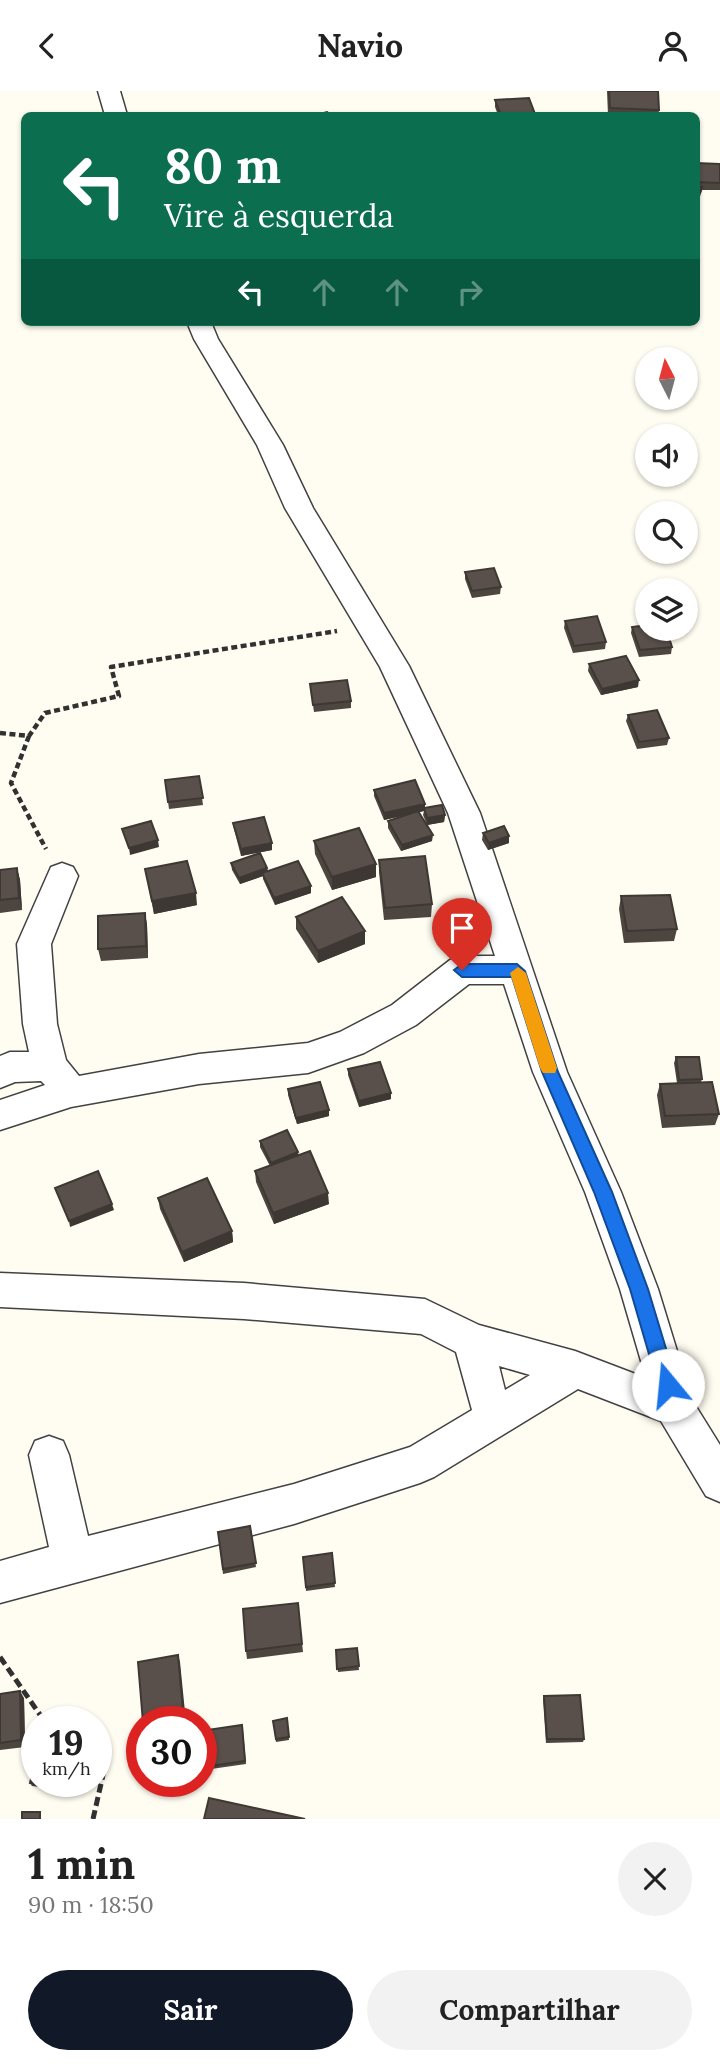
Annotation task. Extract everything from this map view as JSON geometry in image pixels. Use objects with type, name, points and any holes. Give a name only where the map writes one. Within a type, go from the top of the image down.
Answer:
[{"type":"street","points":[[109,91],[115,112]]},
{"type":"street","points":[[201,326],[270,445],[299,508],[394,666],[464,813],[550,1072],[603,1192],[634,1277],[675,1408],[720,1482]]},
{"type":"street","points":[[60,1079],[40,1024],[34,944],[62,876]]},
{"type":"street","points":[[0,1073],[10,1067],[60,1079],[309,1058],[352,1042],[404,1015],[505,935]]},
{"type":"street","points":[[462,970],[517,971]]},
{"type":"street","points":[[0,1115],[60,1079]]},
{"type":"street","points":[[0,1290],[244,1301],[425,1317],[472,1341],[575,1369],[675,1408]]},
{"type":"street","points":[[472,1341],[494,1419]]},
{"type":"street","points":[[0,1582],[293,1504],[421,1463],[575,1369]]},
{"type":"street","points":[[50,1455],[73,1561]]},
{"type":"path","points":[[62,876],[11,783],[29,736],[45,713],[119,696],[111,667],[371,625]]},
{"type":"path","points":[[0,733],[29,736]]},
{"type":"path","points":[[0,1657],[34,1706]]},
{"type":"path","points":[[93,1819],[98,1797]]},
{"type":"building","points":[[609,91],[658,91],[659,110],[610,108]]},
{"type":"building","points":[[529,98],[534,112],[500,112],[495,100]]},
{"type":"building","points":[[700,163],[720,164],[720,183],[700,182]]},
{"type":"building","points":[[494,568],[501,587],[472,591],[465,572]]},
{"type":"building","points":[[597,616],[606,642],[574,646],[565,621]]},
{"type":"building","points":[[637,641],[670,641],[672,647],[640,650]]},
{"type":"building","points":[[626,656],[639,680],[602,689],[589,664]]},
{"type":"building","points":[[347,680],[351,701],[313,705],[310,684]]},
{"type":"building","points":[[657,710],[669,738],[639,742],[628,715]]},
{"type":"building","points":[[199,776],[203,798],[168,802],[165,780]]},
{"type":"building","points":[[415,780],[425,804],[384,813],[374,790]]},
{"type":"building","points":[[442,805],[445,815],[427,818],[424,808]]},
{"type":"building","points":[[418,811],[433,835],[402,845],[388,821]]},
{"type":"building","points":[[264,817],[272,843],[241,849],[233,823]]},
{"type":"building","points":[[151,821],[158,840],[129,848],[122,829]]},
{"type":"building","points":[[504,826],[509,836],[489,843],[483,833]]},
{"type":"building","points":[[359,828],[376,864],[332,877],[314,841]]},
{"type":"building","points":[[260,853],[267,868],[239,878],[231,863]]},
{"type":"building","points":[[425,856],[432,904],[385,908],[379,860]]},
{"type":"building","points":[[187,861],[196,893],[152,901],[145,869]]},
{"type":"building","points":[[298,861],[311,886],[274,898],[262,873]]},
{"type":"building","points":[[17,868],[19,898],[0,900],[0,870]]},
{"type":"building","points":[[670,895],[677,929],[627,931],[621,896]]},
{"type":"building","points":[[342,897],[365,931],[318,951],[296,917]]},
{"type":"building","points":[[145,913],[146,946],[98,949],[98,916]]},
{"type":"building","points":[[676,1057],[699,1057],[702,1079],[679,1080]]},
{"type":"building","points":[[380,1062],[391,1093],[359,1101],[348,1069]]},
{"type":"building","points":[[320,1082],[329,1110],[296,1118],[288,1089]]},
{"type":"building","points":[[712,1082],[719,1114],[665,1116],[660,1084]]},
{"type":"building","points":[[287,1130],[298,1152],[271,1163],[260,1141]]},
{"type":"building","points":[[310,1151],[328,1193],[273,1213],[255,1171]]},
{"type":"building","points":[[98,1171],[112,1204],[69,1221],[55,1188]]},
{"type":"building","points":[[207,1178],[232,1231],[182,1252],[158,1198]]},
{"type":"building","points":[[250,1526],[256,1563],[223,1569],[218,1532]]},
{"type":"building","points":[[332,1553],[335,1583],[306,1587],[303,1557]]},
{"type":"building","points":[[298,1603],[302,1644],[246,1651],[243,1609]]},
{"type":"building","points":[[357,1648],[359,1666],[337,1669],[336,1650]]},
{"type":"building","points":[[178,1655],[183,1706],[142,1706],[138,1662]]},
{"type":"building","points":[[20,1691],[21,1740],[0,1743],[0,1694]]},
{"type":"building","points":[[580,1695],[584,1739],[547,1739],[544,1696]]},
{"type":"building","points":[[287,1718],[289,1737],[276,1739],[273,1721]]},
{"type":"building","points":[[242,1725],[245,1761],[217,1765],[217,1729]]},
{"type":"building","points":[[209,1798],[305,1819],[204,1819]]},
{"type":"building","points":[[22,1812],[40,1812],[40,1819],[22,1819]]},
{"type":"slow traffic","points":[[518,973],[549,1068]]},
{"type":"route","points":[[462,970],[517,971],[550,1072],[603,1192],[639,1289],[668,1385]]}]
